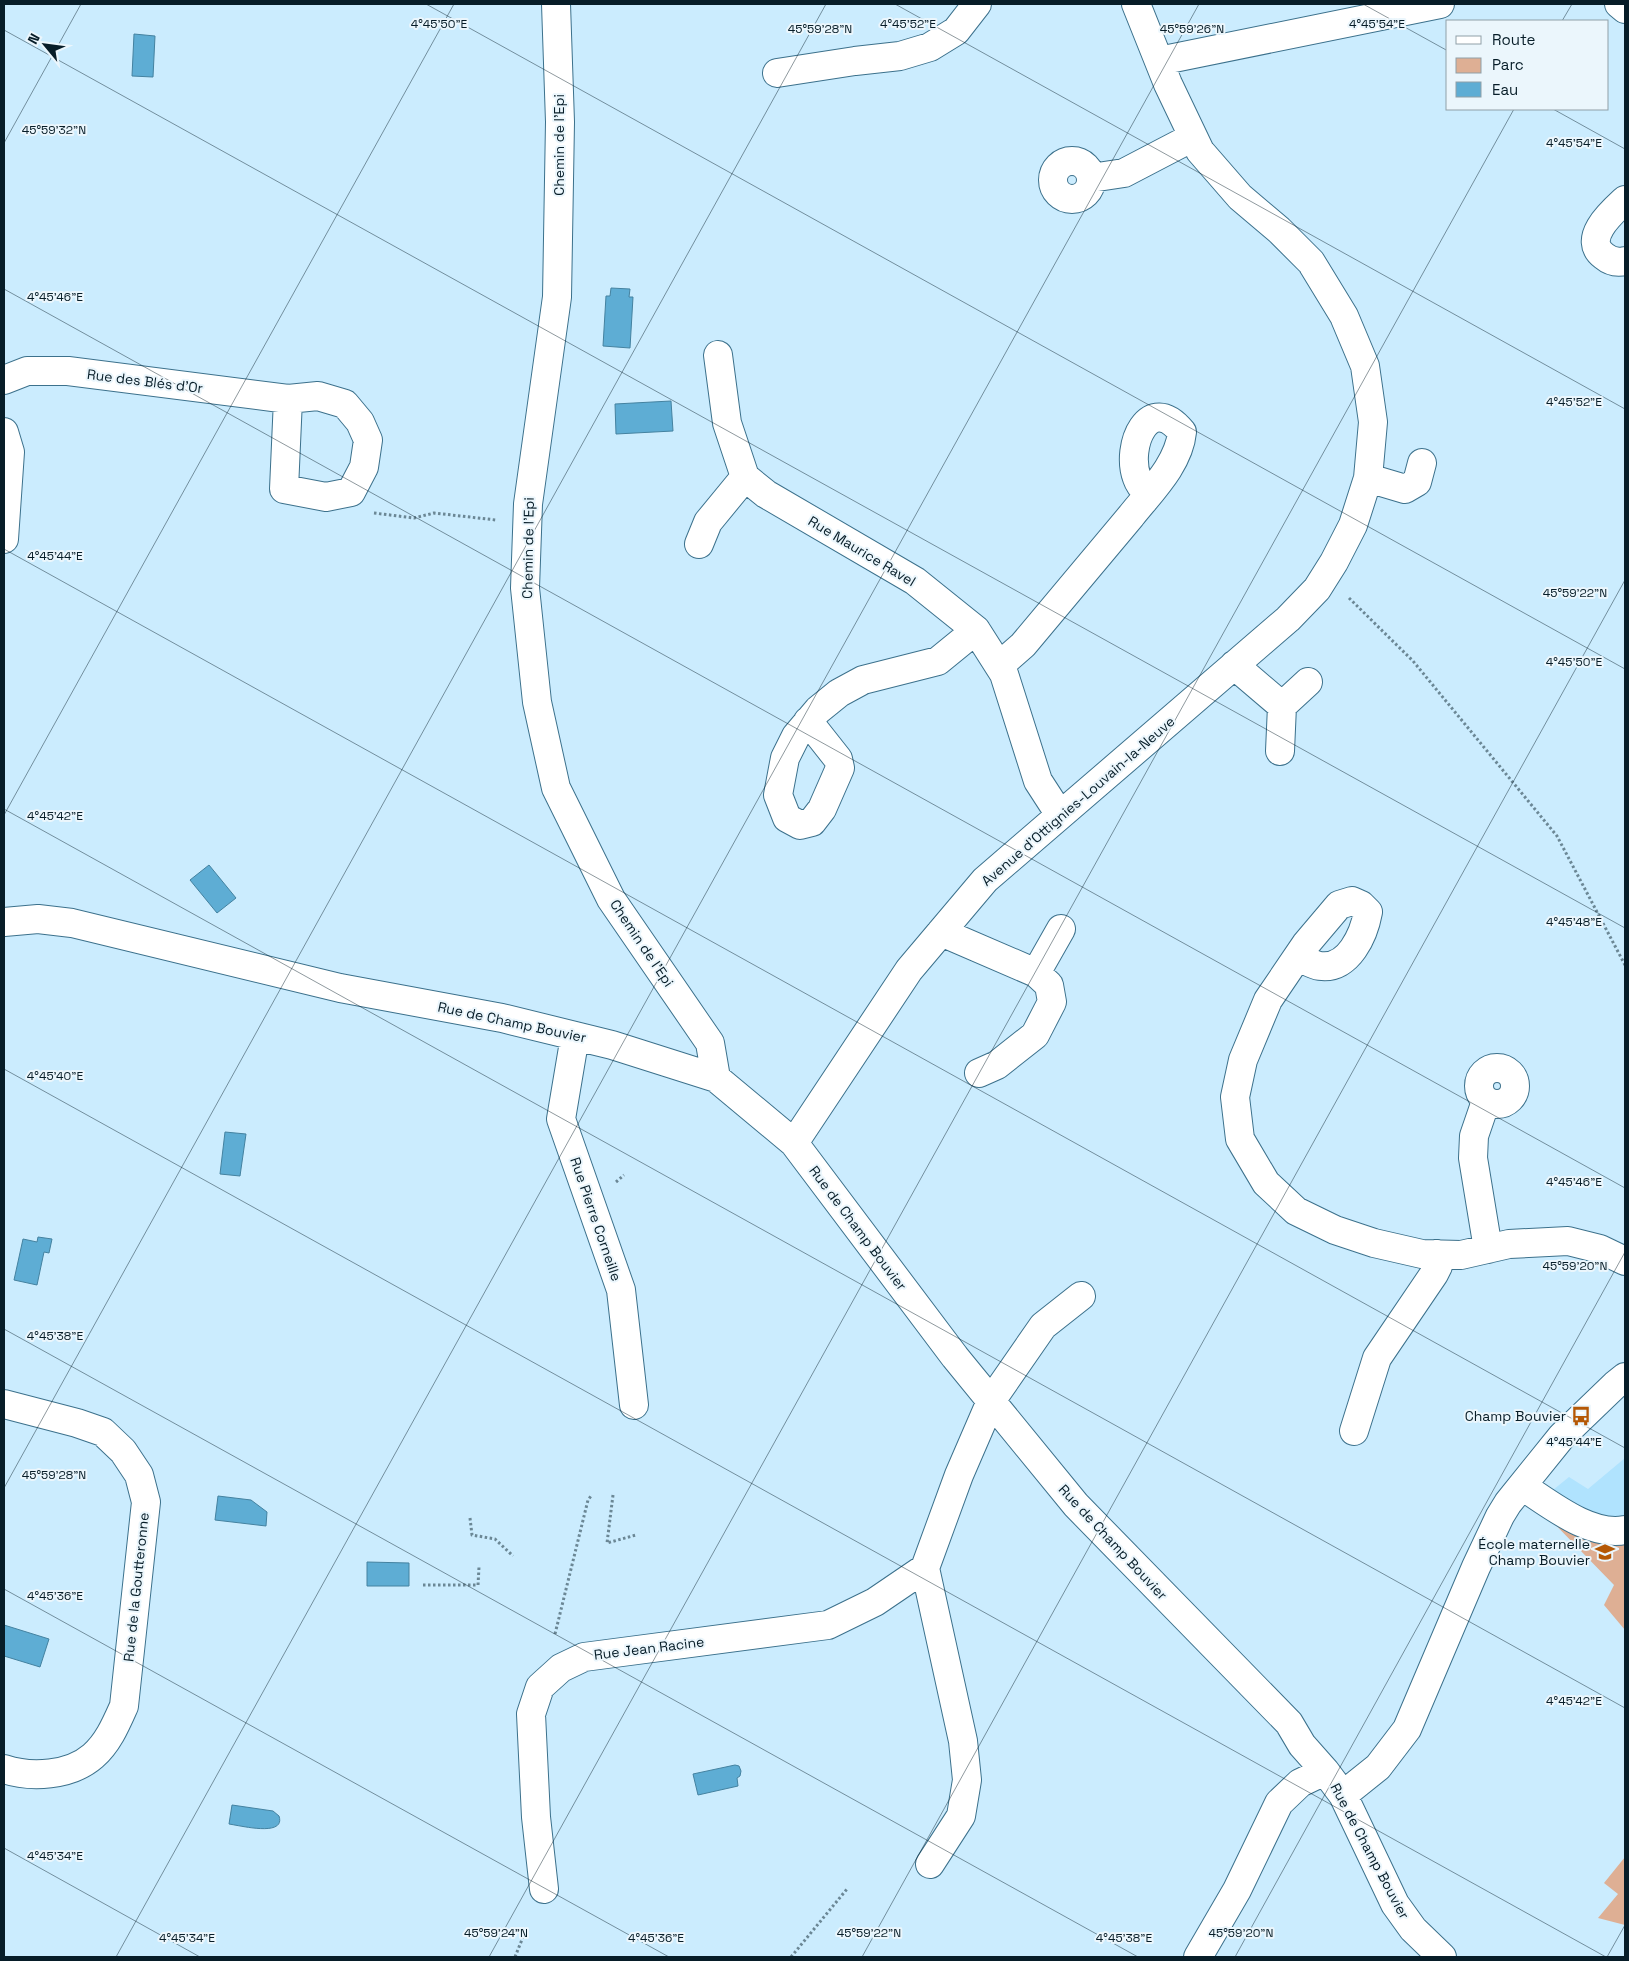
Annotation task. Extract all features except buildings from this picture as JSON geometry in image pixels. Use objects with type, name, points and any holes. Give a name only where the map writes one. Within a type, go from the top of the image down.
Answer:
[{"type":"street","name":"Chemin de l'Epi","points":[[556,4],[560,122],[557,296],[528,504],[524,588],[537,702],[556,788],[611,899],[710,1043],[716,1078]]},
{"type":"street","points":[[776,73],[900,56],[930,47],[956,31],[977,4]]},
{"type":"street","name":"Avenue d'Ottignies-Louvain-la-Neuve","points":[[794,1143],[910,970],[985,880],[1288,619],[1317,589],[1334,562],[1353,525],[1368,478],[1373,422],[1365,366],[1344,316],[1310,262],[1279,230],[1240,197],[1200,151],[1159,61],[1136,4]]},
{"type":"street","points":[[1159,61],[1440,4]]},
{"type":"street","points":[[1619,4],[1625,9]]},
{"type":"street","points":[[1091,178],[1124,173],[1193,137]]},
{"type":"street","points":[[1625,200],[1600,226],[1595,243],[1599,253],[1610,261],[1625,261]]},
{"type":"street","points":[[699,544],[708,522],[745,477],[727,423],[718,355]]},
{"type":"street","name":"Rue des Blés d'Or","points":[[4,380],[27,371],[68,371],[288,399]]},
{"type":"street","points":[[4,432],[10,452],[4,539]]},
{"type":"street","points":[[1368,478],[1405,488],[1417,482],[1422,462]]},
{"type":"street","name":"Rue Maurice Ravel","points":[[745,477],[766,494],[915,581],[976,630],[1004,674],[1038,781],[1060,815]]},
{"type":"street","points":[[999,666],[1023,645],[1148,494]]},
{"type":"street","points":[[808,721],[818,710],[863,680],[938,661],[976,630]]},
{"type":"street","points":[[1234,665],[1282,706]]},
{"type":"street","points":[[1280,751],[1282,706],[1308,682]]},
{"type":"street","name":"Rue de Champ Bouvier","points":[[4,922],[38,919],[72,923],[340,988],[502,1018],[612,1045],[716,1078],[794,1143],[949,1349],[1076,1506],[1289,1723],[1302,1745],[1325,1770],[1343,1795],[1396,1904],[1413,1929],[1442,1957]]},
{"type":"street","points":[[1036,972],[1062,929]]},
{"type":"street","points":[[941,932],[1036,972],[1049,985],[1052,1002],[1035,1035],[997,1065],[979,1073]]},
{"type":"street","points":[[1298,957],[1268,1000],[1243,1060],[1235,1097],[1240,1139],[1266,1183],[1296,1210],[1335,1230],[1374,1243],[1422,1254],[1461,1255],[1509,1244],[1568,1241],[1600,1249],[1625,1261]]},
{"type":"street","name":"Rue Pierre Corneille","points":[[575,1036],[561,1119],[621,1290],[634,1404]]},
{"type":"street","points":[[1486,1101],[1474,1136],[1473,1158],[1488,1249]]},
{"type":"street","points":[[1354,1431],[1377,1358],[1434,1274],[1438,1266],[1437,1254]]},
{"type":"street","points":[[930,1864],[961,1816],[967,1780],[963,1741],[925,1568],[959,1475],[991,1402],[1043,1326],[1082,1296]]},
{"type":"street","points":[[1343,1795],[1378,1767],[1406,1729],[1500,1516],[1562,1436],[1625,1377]]},
{"type":"street","name":"Rue de la Goutteronne","points":[[4,1404],[77,1423],[103,1432],[123,1451],[139,1475],[146,1502],[124,1706],[112,1734],[93,1757],[69,1769],[43,1775],[17,1773],[4,1769]]},
{"type":"street","points":[[1522,1486],[1575,1520],[1602,1529],[1625,1530]]},
{"type":"street","name":"Rue Jean Racine","points":[[544,1889],[536,1817],[531,1714],[540,1688],[561,1668],[584,1657],[828,1625],[875,1602],[925,1568]]},
{"type":"street","points":[[1198,1957],[1237,1890],[1279,1803],[1300,1783],[1325,1770]]},
{"type":"path","points":[[371,512],[414,518],[434,513],[527,523]]},
{"type":"path","points":[[1349,598],[1413,662],[1557,836],[1625,965]]},
{"type":"path","points":[[613,1495],[607,1543],[636,1535]]},
{"type":"path","points":[[554,1639],[588,1500],[591,1496]]},
{"type":"path","points":[[470,1518],[472,1535],[495,1539],[513,1556]]},
{"type":"path","points":[[423,1585],[478,1585],[479,1567]]},
{"type":"path","points":[[791,1957],[847,1889]]},
{"type":"path","points":[[515,1957],[523,1937]]},
{"type":"shaded area","name":"École maternelle Champ Bouvier","points":[[1625,1458],[1625,1590],[1553,1490],[1569,1477],[1588,1489]]},
{"type":"green space","points":[[1545,1514],[1625,1541],[1625,1630],[1604,1605],[1614,1585]]},
{"type":"green space","points":[[1625,1857],[1625,1925],[1598,1918],[1618,1894],[1604,1883]]},
{"type":"water","points":[[134,34],[155,36],[153,77],[132,76]]},
{"type":"water","points":[[611,288],[630,289],[629,297],[633,297],[630,348],[603,346],[606,296],[610,296]]},
{"type":"water","points":[[671,401],[673,431],[616,434],[615,404]]},
{"type":"water","points":[[209,865],[236,898],[217,913],[190,880]]},
{"type":"water","points":[[225,1132],[246,1134],[240,1176],[220,1174]]},
{"type":"water","points":[[38,1237],[52,1239],[49,1253],[44,1252],[37,1285],[14,1280],[23,1239],[37,1242]]},
{"type":"water","points":[[218,1496],[251,1500],[267,1512],[266,1526],[215,1520]]},
{"type":"water","points":[[367,1562],[409,1563],[409,1586],[367,1586]]},
{"type":"water","points":[[4,1625],[49,1639],[40,1667],[4,1656]]},
{"type":"water","points":[[735,1765],[739,1766],[741,1771],[740,1776],[737,1778],[738,1786],[698,1795],[693,1774]]},
{"type":"water","points":[[232,1805],[273,1811],[279,1816],[279,1822],[276,1826],[262,1829],[229,1824]]},
{"type":"place","name":"Champ Bouvier","points":[[1581,1416]]},
{"type":"place","name":"École maternelle Champ Bouvier","points":[[1605,1552]]}]
